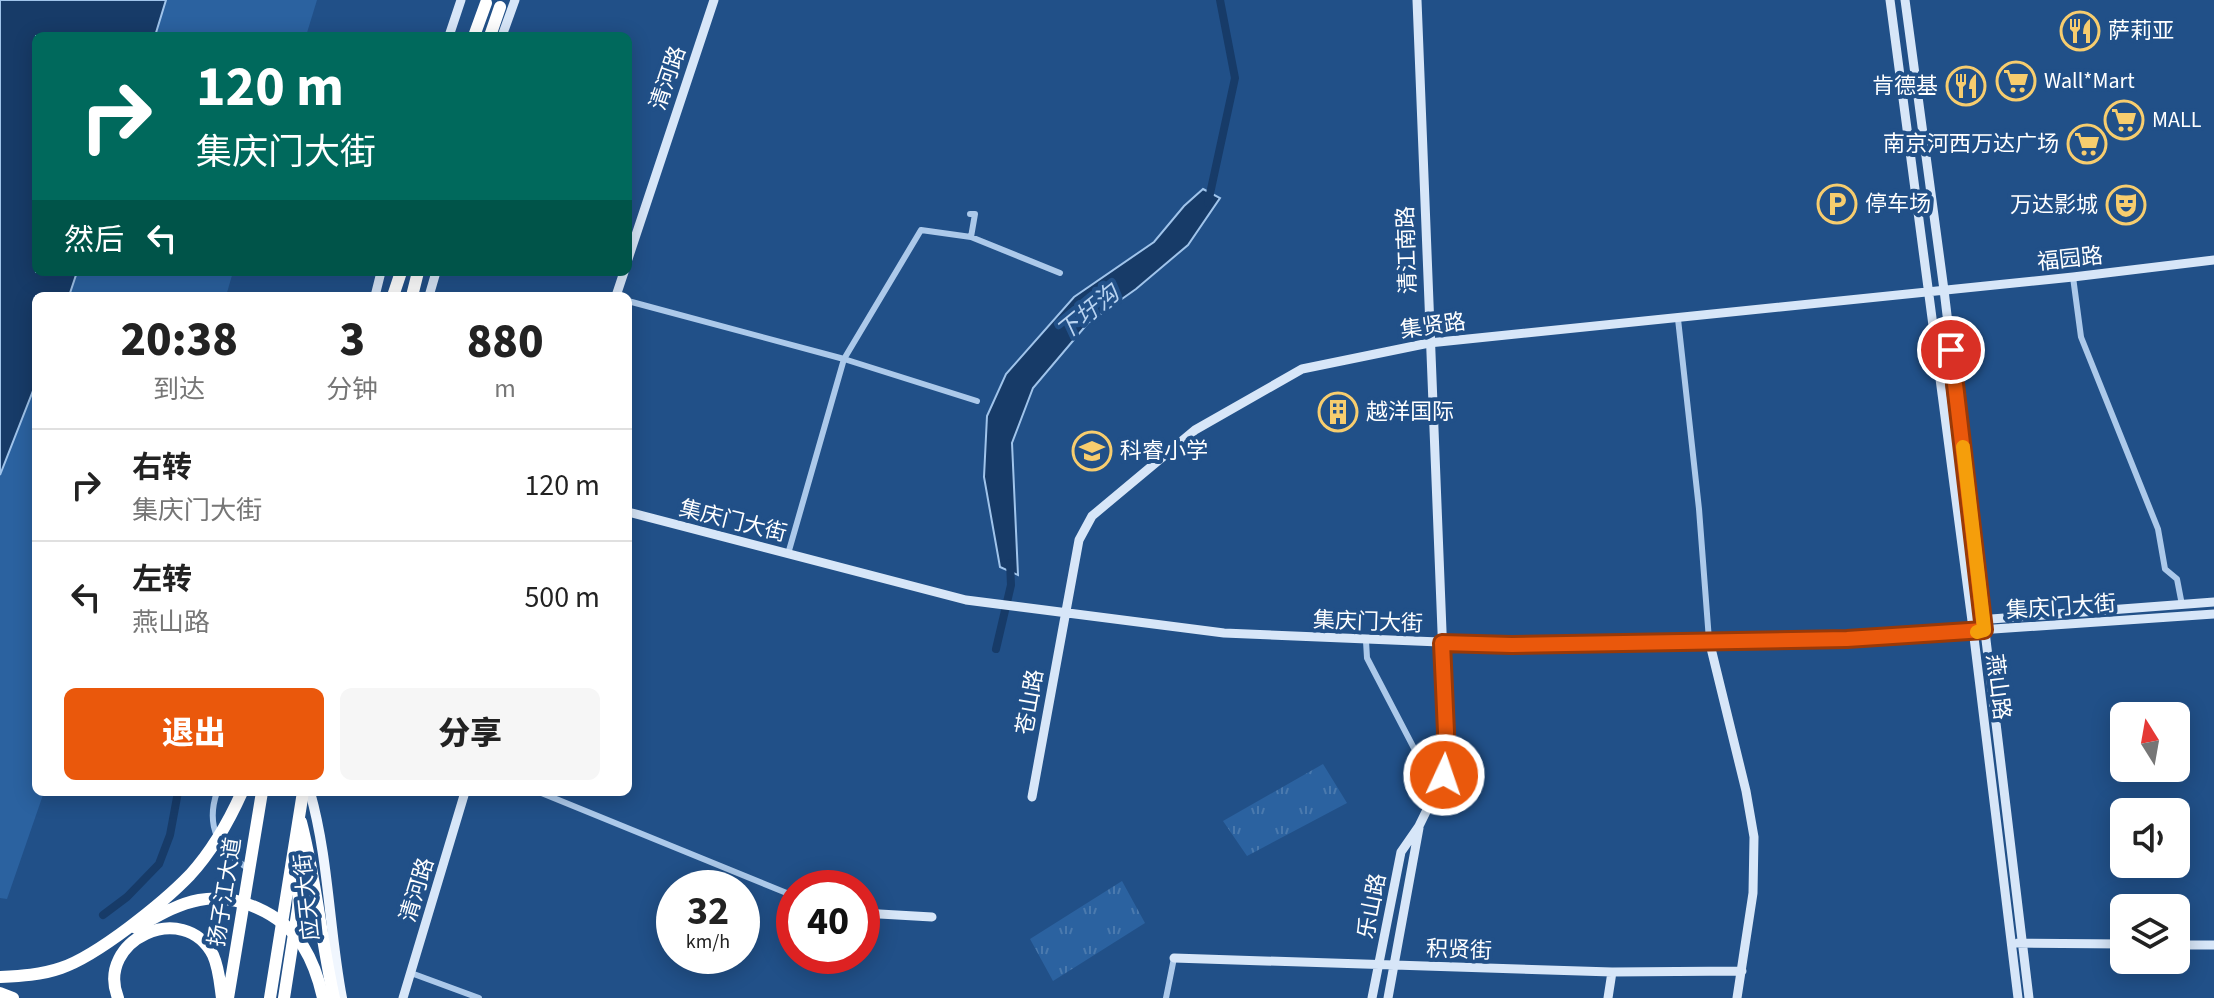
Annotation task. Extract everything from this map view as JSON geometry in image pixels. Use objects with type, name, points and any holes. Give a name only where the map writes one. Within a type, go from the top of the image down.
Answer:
[{"type":"highway","points":[[475,32],[486,3]]},
{"type":"highway","points":[[491,32],[500,7]]},
{"type":"highway","points":[[100,948],[189,875],[218,837],[240,796]]},
{"type":"highway","name":"扬子江大道","points":[[225,998],[261,796]]},
{"type":"highway","points":[[270,998],[302,796]]},
{"type":"highway","points":[[286,998],[301,869],[300,815]]},
{"type":"highway","points":[[300,815],[313,868],[334,998]]},
{"type":"highway","points":[[0,977],[27,976],[59,968],[175,908],[195,901],[228,900],[251,905],[269,914],[301,943],[311,961],[323,998]]},
{"type":"highway","points":[[118,998],[114,977],[124,949],[136,937],[163,927],[185,930],[200,940],[214,957],[225,998]]},
{"type":"highway","points":[[0,993],[13,998]]},
{"type":"main road","name":"应天大街","points":[[311,796],[320,826],[330,926],[342,998]]},
{"type":"street","points":[[450,32],[461,0]]},
{"type":"street","points":[[503,32],[515,0]]},
{"type":"street","name":"清河路","points":[[632,247],[714,0]]},
{"type":"street","name":"清江南路","points":[[1417,0],[1442,643]]},
{"type":"street","name":"燕山路","points":[[1890,0],[1978,626]]},
{"type":"street","name":"燕山路","points":[[1905,0],[1944,290],[1978,626],[2016,944],[2018,998]]},
{"type":"street","points":[[970,214],[975,214],[971,237]]},
{"type":"street","points":[[1920,224],[1928,229],[1935,222]]},
{"type":"street","points":[[788,554],[844,359],[921,230],[971,237],[1060,273]]},
{"type":"street","name":"福园路","points":[[1929,292],[2214,260]]},
{"type":"street","points":[[2073,277],[2081,337],[2158,529],[2165,569],[2177,579],[2183,617]]},
{"type":"street","name":"集贤路","points":[[1064,613],[1079,540],[1092,516],[1195,430],[1302,369],[1429,343],[1929,292]]},
{"type":"street","points":[[632,302],[844,359],[977,401]]},
{"type":"street","points":[[1678,319],[1699,509],[1709,640],[1746,791],[1754,837],[1753,893],[1737,998]]},
{"type":"street","name":"集庆门大街","points":[[632,513],[966,600],[1224,633],[1366,641],[1512,645],[1847,639],[2214,602]]},
{"type":"street","name":"苍山路","points":[[1032,797],[1064,613]]},
{"type":"street","name":"集庆门大街","points":[[1978,626],[2214,614]]},
{"type":"street","points":[[1366,641],[1367,658],[1430,779]]},
{"type":"street","name":"乐山路","points":[[1372,998],[1401,852],[1419,826],[1444,775],[1446,732],[1442,643]]},
{"type":"street","points":[[216,796],[212,821],[220,843],[232,858],[249,869]]},
{"type":"street","name":"清河路","points":[[403,998],[464,796]]},
{"type":"street","points":[[549,796],[776,889]]},
{"type":"street","name":"乐山路","points":[[1388,998],[1419,826]]},
{"type":"street","points":[[880,914],[932,917]]},
{"type":"street","points":[[2016,944],[2110,944]]},
{"type":"street","name":"燕山路","points":[[2016,944],[2029,998]]},
{"type":"street","points":[[2190,945],[2214,945]]},
{"type":"street","points":[[1166,998],[1174,958]]},
{"type":"street","name":"积贤街","points":[[1174,958],[1612,972],[1742,971]]},
{"type":"street","points":[[1608,998],[1612,972]]},
{"type":"street","points":[[411,973],[479,998]]},
{"type":"green space","points":[[152,0],[317,0],[307,32],[141,32]]},
{"type":"green space","points":[[56,276],[232,276],[227,292],[50,292]]},
{"type":"green space","points":[[32,346],[32,796],[43,796],[7,899],[0,898],[0,438]]},
{"type":"green space","points":[[1323,764],[1347,803],[1247,856],[1223,821]]},
{"type":"green space","points":[[1122,881],[1145,923],[1053,981],[1030,939]]},
{"type":"water","points":[[0,0],[166,0],[156,32],[32,32],[32,276],[76,276],[70,292],[32,292],[32,393],[0,475]]},
{"type":"water","points":[[1203,189],[1220,198],[1188,245],[1136,289],[1088,323],[1033,388],[1012,443],[1018,575],[1000,567],[984,477],[987,416],[1006,374],[1074,297],[1154,242],[1184,206]]},
{"type":"waterway","name":"下圩沟","points":[[1208,203],[1235,78],[1220,0]]},
{"type":"waterway","name":"下圩沟","points":[[996,649],[1011,585],[1010,563]]},
{"type":"waterway","points":[[103,915],[127,897],[159,864],[170,835],[177,796]]},
{"type":"slow traffic","points":[[1963,447],[1984,630],[1977,632]]},
{"type":"place","name":"萨莉亚","points":[[2080,31]]},
{"type":"place","name":"Wall*Mart","points":[[2016,81]]},
{"type":"place","name":"肯德基","points":[[1966,86]]},
{"type":"place","name":"MALL","points":[[2124,120]]},
{"type":"place","name":"南京河西万达广场","points":[[2087,144]]},
{"type":"place","name":"停车场","points":[[1837,204]]},
{"type":"place","name":"万达影城","points":[[2126,205]]},
{"type":"place","name":"越洋国际","points":[[1338,412]]},
{"type":"place","name":"科睿小学","points":[[1092,451]]},
{"type":"route","points":[[1444,775],[1446,732],[1442,643],[1512,645],[1847,639],[1984,630],[1951,350]]}]
